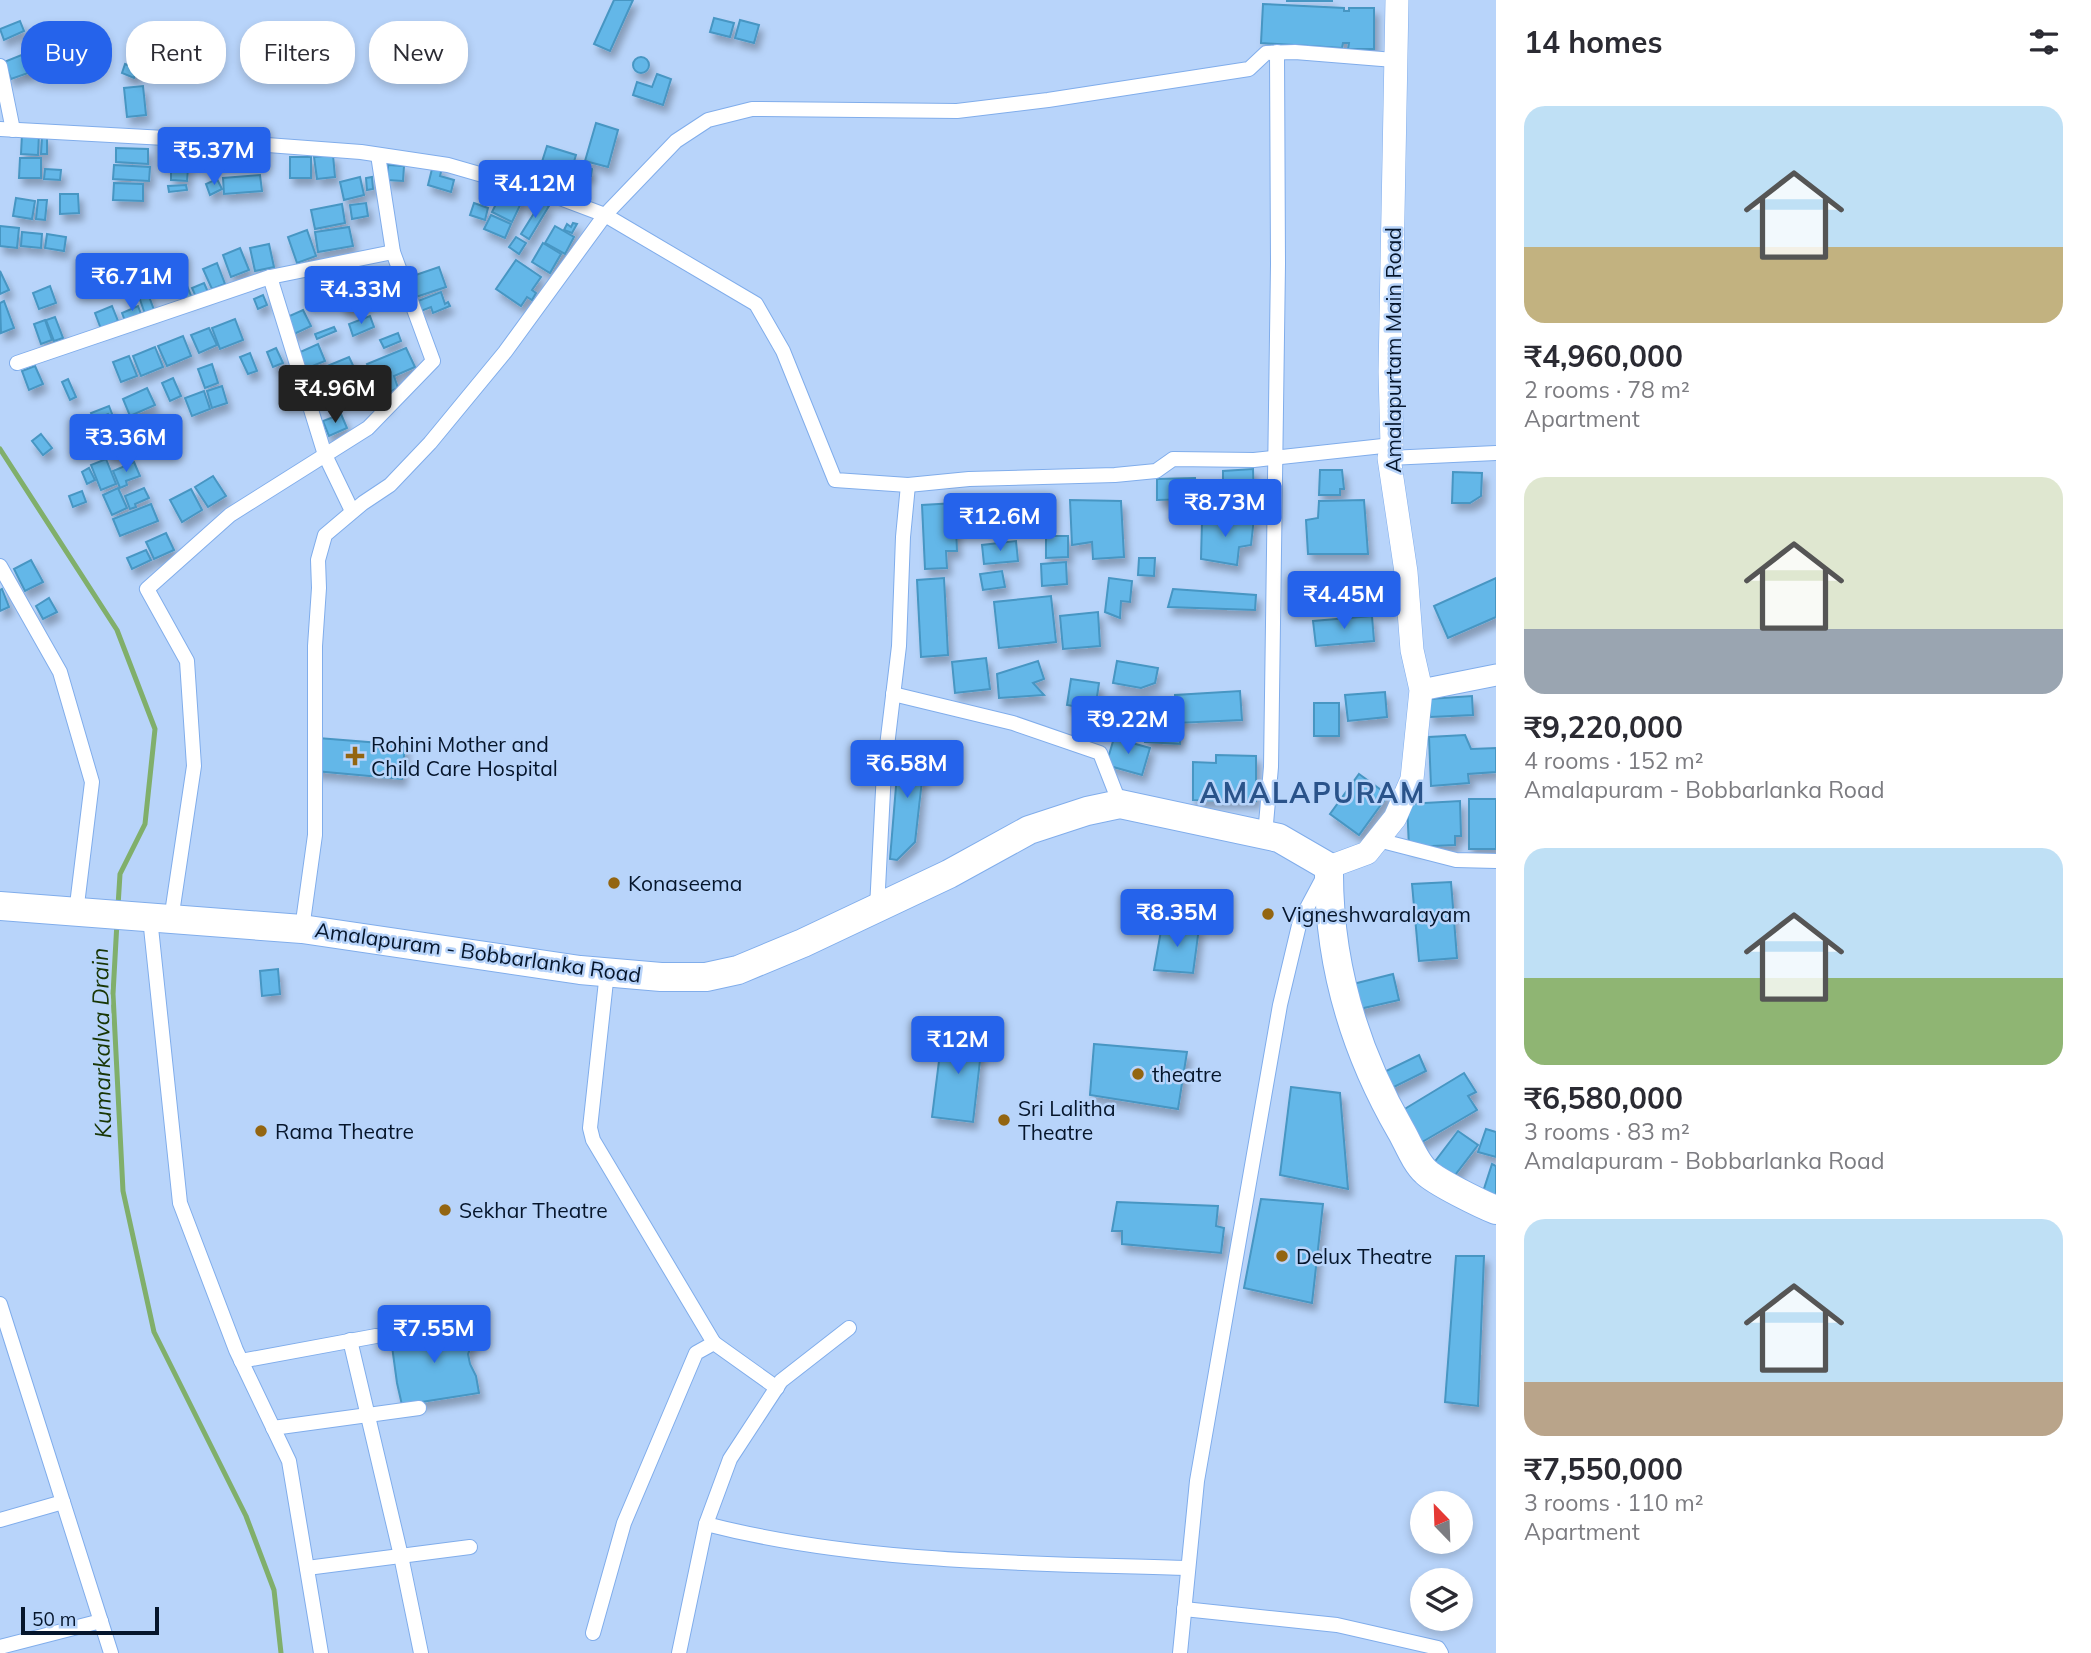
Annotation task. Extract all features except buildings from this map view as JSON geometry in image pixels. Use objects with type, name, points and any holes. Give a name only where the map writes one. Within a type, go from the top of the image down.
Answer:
[{"type":"highway","name":"Amalapuram - Bobbarlanka Road","points":[[0,906],[302,929],[607,972],[661,977],[706,977],[738,970],[877,908],[949,874],[1029,830],[1087,811],[1121,804],[1279,838],[1329,867]]},
{"type":"highway","points":[[1329,867],[1328,898],[1342,990],[1361,1051],[1387,1105],[1425,1172],[1496,1210]]},
{"type":"main road","name":"Amalapurtam Main Road","points":[[1329,867],[1367,853],[1395,818],[1412,779],[1421,690],[1412,650],[1406,572],[1390,452],[1397,0]]},
{"type":"street","points":[[1265,835],[1271,767],[1278,264],[1277,52]]},
{"type":"street","points":[[302,929],[315,835],[315,646],[318,560],[325,535],[352,511],[390,485],[430,443],[505,352],[605,215],[676,141],[708,120],[752,109],[957,111],[1249,69],[1266,53],[1394,60]]},
{"type":"street","points":[[0,66],[6,129],[202,140],[378,155],[448,165],[552,195],[605,215],[756,304],[783,351],[835,480],[908,485],[969,479],[1046,478],[1156,471],[1173,459],[1218,461],[1390,452],[1496,453]]},
{"type":"street","points":[[321,1653],[289,1461],[242,1361],[180,1203],[139,917],[194,766],[187,661],[147,589],[230,515],[368,428],[433,361],[393,252],[378,155]]},
{"type":"street","points":[[17,363],[270,277],[393,252]]},
{"type":"street","points":[[270,277],[325,454],[352,511]]},
{"type":"street","points":[[877,908],[884,771],[899,646],[908,485]]},
{"type":"street","points":[[0,566],[60,672],[92,782],[76,913]]},
{"type":"street","points":[[1421,690],[1496,675]]},
{"type":"street","points":[[893,694],[1013,723],[1100,753],[1121,804]]},
{"type":"street","points":[[1378,840],[1456,860],[1496,861]]},
{"type":"street","points":[[1180,1653],[1197,1481],[1280,1005],[1300,920],[1329,867]]},
{"type":"street","points":[[607,972],[590,1128],[593,1140],[714,1343],[777,1388]]},
{"type":"street","points":[[0,1304],[111,1653]]},
{"type":"street","points":[[679,1653],[706,1524],[730,1459],[777,1388],[849,1328]]},
{"type":"street","points":[[242,1361],[376,1336]]},
{"type":"street","points":[[350,1340],[421,1653]]},
{"type":"street","points":[[593,1633],[624,1523],[696,1353],[714,1343]]},
{"type":"street","points":[[274,1428],[419,1408]]},
{"type":"street","points":[[0,1520],[63,1502]]},
{"type":"street","points":[[706,1524],[750,1535],[890,1553],[1008,1562],[1188,1568]]},
{"type":"street","points":[[307,1568],[470,1547]]},
{"type":"street","points":[[1184,1609],[1337,1625],[1438,1648],[1441,1653]]},
{"type":"street","points":[[0,1647],[101,1621]]},
{"type":"waterway","name":"Kumarkalva Drain","points":[[0,449],[117,630],[155,729],[145,824],[120,874],[118,906]]},
{"type":"waterway","name":"Kumarkalva Drain","points":[[117,922],[113,994],[123,1191],[154,1332],[246,1516],[274,1590],[281,1653]]},
{"type":"place","name":"Rohini Mother and Child Care Hospital","points":[[355,756]]},
{"type":"place","name":"Konaseema","points":[[614,883]]},
{"type":"place","name":"Vigneshwaralayam","points":[[1268,914]]},
{"type":"place","name":"theatre","points":[[1138,1074]]},
{"type":"place","name":"Sri Lalitha Theatre","points":[[1004,1120]]},
{"type":"place","name":"Rama Theatre","points":[[261,1131]]},
{"type":"place","name":"Sekhar Theatre","points":[[445,1210]]},
{"type":"place","name":"Delux Theatre","points":[[1282,1256]]},
{"type":"district","name":"AMALAPURAM","points":[[1313,792]]}]
